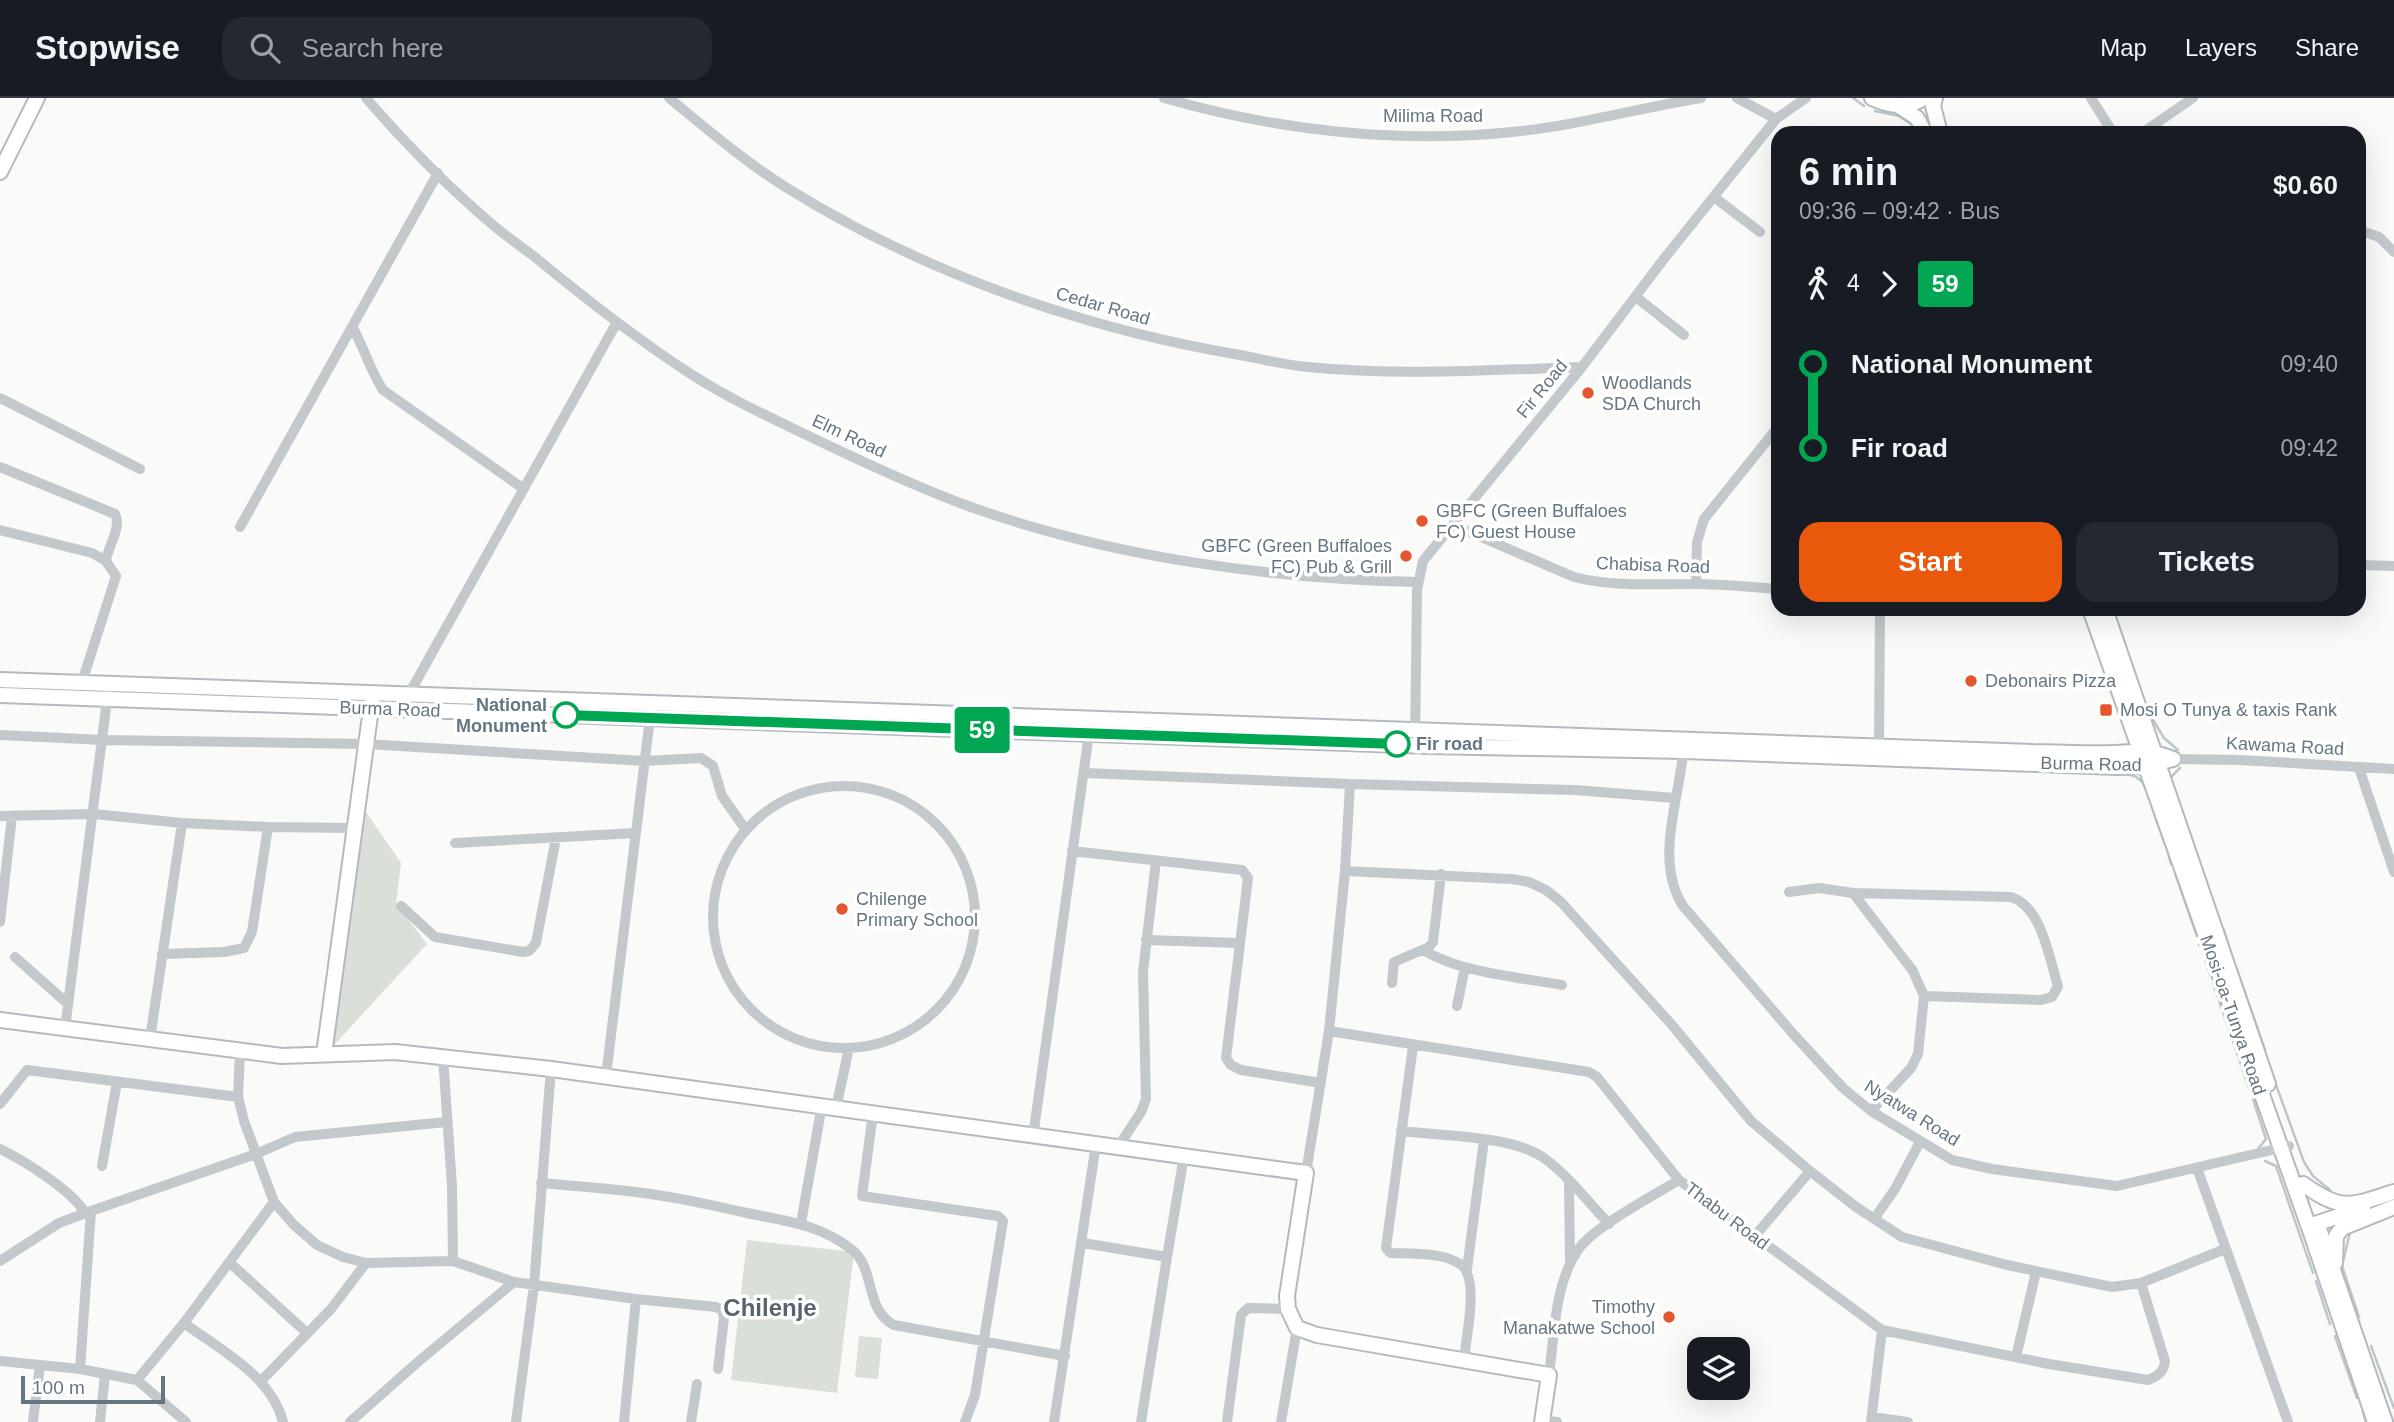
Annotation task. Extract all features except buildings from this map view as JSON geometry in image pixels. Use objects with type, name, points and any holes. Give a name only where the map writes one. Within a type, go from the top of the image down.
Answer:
[{"type":"main road","points":[[0,172],[37,98]]},
{"type":"main road","points":[[1872,98],[1899,106],[1924,98]]},
{"type":"main road","points":[[1935,98],[1933,106],[1938,126]]},
{"type":"main road","points":[[1899,106],[1917,118],[1921,126]]},
{"type":"main road","name":"Mosi-oa-Tunya Road","points":[[2093,616],[2149,758],[2313,1224],[2375,1422]]},
{"type":"main road","name":"Mosi-oa-Tunya Road","points":[[2107,616],[2149,758]]},
{"type":"main road","name":"Burma Road","points":[[0,680],[410,694],[1415,738]]},
{"type":"main road","points":[[324,1054],[373,693]]},
{"type":"main road","name":"Burma Road","points":[[0,695],[1089,733],[1415,738],[2173,759]]},
{"type":"main road","name":"Burma Road","points":[[1684,745],[1879,746],[2115,753],[2149,758]]},
{"type":"main road","points":[[0,1020],[282,1056],[395,1052],[551,1069],[1306,1173],[1287,1296],[1288,1309],[1297,1328],[1317,1335],[1549,1375]]},
{"type":"main road","name":"Mosi-oa-Tunya Road","points":[[2285,1147],[2303,1184],[2313,1224],[2338,1282],[2385,1422]]},
{"type":"main road","points":[[2303,1184],[2336,1204],[2364,1202],[2394,1195]]},
{"type":"main road","points":[[2313,1224],[2394,1195]]},
{"type":"main road","points":[[2338,1282],[2334,1250],[2336,1236],[2350,1223],[2394,1207]]},
{"type":"main road","name":"Thabu Road","points":[[1547,1421],[1549,1375]]},
{"type":"street","name":"Elm Road","points":[[366,98],[438,173],[494,225],[581,296],[695,377],[791,428],[921,488],[1025,525],[1089,541],[1201,563],[1328,578],[1418,582]]},
{"type":"street","name":"Cedar Road","points":[[669,98],[786,187],[896,247],[945,270],[1075,317],[1156,339],[1307,367],[1421,372],[1582,367]]},
{"type":"street","name":"Milima Road","points":[[1164,98],[1265,121],[1336,130],[1420,136],[1513,132],[1569,125],[1701,98]]},
{"type":"street","points":[[1737,98],[1776,119]]},
{"type":"street","name":"Fir Road","points":[[1415,738],[1418,582],[1423,561],[1582,367],[1663,260],[1776,119],[1806,98]]},
{"type":"street","points":[[2091,98],[2109,126]]},
{"type":"street","points":[[2152,126],[2193,98]]},
{"type":"street","points":[[240,527],[438,173]]},
{"type":"street","points":[[1714,197],[1760,232]]},
{"type":"street","points":[[2366,232],[2379,237],[2394,252]]},
{"type":"street","points":[[1636,298],[1684,335]]},
{"type":"street","points":[[410,694],[617,322]]},
{"type":"street","points":[[353,328],[383,390],[524,489]]},
{"type":"street","points":[[0,398],[140,469]]},
{"type":"street","points":[[1696,584],[1697,541],[1704,519],[1771,435]]},
{"type":"street","points":[[0,467],[115,514],[118,523],[107,550],[106,561]]},
{"type":"street","name":"Chabisa Road","points":[[1453,525],[1591,582],[1771,589]]},
{"type":"street","points":[[0,530],[92,553],[106,561],[116,576],[82,682]]},
{"type":"street","points":[[2366,565],[2394,566]]},
{"type":"street","points":[[1879,746],[1880,616]]},
{"type":"street","points":[[65,1028],[109,682]]},
{"type":"street","points":[[606,1076],[650,718]]},
{"type":"street","points":[[1033,1137],[1089,733]]},
{"type":"street","points":[[0,734],[103,740],[366,744],[644,761],[701,758],[708,760],[713,766],[722,796],[746,830]]},
{"type":"street","name":"Nyatwa Road","points":[[1684,745],[1668,866],[1674,893],[1795,1036],[1843,1088],[1871,1111],[1952,1160],[1968,1165],[2118,1186],[2285,1147]]},
{"type":"street","name":"Kawama Road","points":[[2173,759],[2394,769]]},
{"type":"street","points":[[2359,768],[2394,872]]},
{"type":"street","points":[[1085,773],[1565,790],[1675,798]]},
{"type":"street","points":[[1306,1173],[1329,1031],[1345,871],[1350,784]]},
{"type":"street","points":[[841,786],[876,790],[910,803],[938,825],[955,846],[967,870],[976,904],[970,957],[955,989],[931,1016],[901,1036],[867,1047],[829,1048],[789,1037],[755,1014],[730,982],[715,944],[713,903],[724,864],[746,830],[773,807],[806,792],[841,786]]},
{"type":"street","points":[[0,816],[94,814],[182,823],[355,828]]},
{"type":"street","points":[[0,922],[12,816]]},
{"type":"street","points":[[150,1039],[182,823]]},
{"type":"street","points":[[162,954],[224,952],[244,948],[252,933],[268,827]]},
{"type":"street","points":[[455,843],[636,833]]},
{"type":"street","points":[[401,906],[435,937],[529,951],[536,943],[556,838]]},
{"type":"street","points":[[1072,851],[1242,870],[1246,873],[1248,878],[1226,1058],[1231,1065],[1253,1073],[1321,1083]]},
{"type":"street","points":[[1118,1147],[1141,1112],[1146,1099],[1143,999],[1146,940],[1156,862]]},
{"type":"street","points":[[1345,871],[1512,879],[1529,882],[1546,890],[1578,920],[1664,1015],[1725,1087],[1743,1113],[1810,1171],[1874,1219],[1909,1240],[2036,1272],[2112,1287],[2141,1283],[2225,1249]]},
{"type":"street","points":[[1392,983],[1394,962],[1429,947],[1433,942],[1441,874]]},
{"type":"street","points":[[1789,892],[1819,888],[1853,893],[2011,898],[2031,909],[2057,986],[2052,997],[2041,1000],[1924,996]]},
{"type":"street","points":[[1853,893],[1913,971],[1924,996],[1919,1054],[1910,1068],[1871,1111]]},
{"type":"street","points":[[1146,940],[1240,943]]},
{"type":"street","points":[[1423,950],[1442,960],[1465,967],[1562,985]]},
{"type":"street","points":[[15,957],[68,1004]]},
{"type":"street","points":[[1457,1006],[1465,967]]},
{"type":"street","points":[[1329,1031],[1589,1072],[1597,1077],[1679,1180]]},
{"type":"street","points":[[1413,1045],[1387,1251],[1450,1259],[1467,1269]]},
{"type":"street","points":[[801,1223],[829,1107],[849,1048]]},
{"type":"street","points":[[240,1051],[238,1097],[274,1202],[294,1225],[317,1245],[343,1257],[366,1263],[453,1261],[514,1282],[716,1307],[722,1310],[724,1318],[718,1369]]},
{"type":"street","points":[[443,1057],[452,1186],[453,1261]]},
{"type":"street","points":[[516,1422],[534,1285],[551,1069]]},
{"type":"street","points":[[0,1104],[26,1070],[238,1097]]},
{"type":"street","points":[[102,1166],[117,1082]]},
{"type":"street","points":[[873,1113],[862,1196],[1002,1218],[1003,1221],[975,1395],[965,1422]]},
{"type":"street","points":[[0,1261],[60,1223],[256,1154],[295,1137],[313,1133],[446,1122]]},
{"type":"street","points":[[1401,1131],[1484,1140],[1520,1147],[1542,1156],[1569,1180],[1609,1224]]},
{"type":"street","points":[[1464,1359],[1471,1291],[1471,1278],[1467,1269],[1484,1140]]},
{"type":"street","points":[[1874,1219],[1895,1189],[1920,1142]]},
{"type":"street","points":[[1054,1422],[1096,1144]]},
{"type":"street","points":[[0,1149],[41,1174],[88,1212]]},
{"type":"street","points":[[1141,1422],[1184,1156]]},
{"type":"street","points":[[2197,1168],[2288,1422]]},
{"type":"street","points":[[1754,1237],[1810,1171]]},
{"type":"street","points":[[1569,1180],[1570,1265]]},
{"type":"street","name":"Thabu Road","points":[[1549,1375],[1560,1294],[1570,1265],[1582,1245],[1609,1224],[1679,1180],[1882,1330]]},
{"type":"street","points":[[541,1183],[663,1196],[801,1223],[834,1237],[857,1253],[862,1260],[871,1295],[887,1322],[1065,1356]]},
{"type":"street","points":[[137,1380],[184,1323],[274,1202]]},
{"type":"street","points":[[80,1369],[88,1212]]},
{"type":"street","points":[[1083,1243],[1167,1257]]},
{"type":"street","points":[[229,1262],[307,1332]]},
{"type":"street","points":[[261,1381],[348,1290],[366,1263]]},
{"type":"street","points":[[2016,1357],[2036,1272]]},
{"type":"street","points":[[350,1422],[514,1282]]},
{"type":"street","points":[[1908,1422],[1871,1419],[1882,1330],[2148,1380],[2164,1368],[2165,1361],[2141,1283]]},
{"type":"street","points":[[624,1422],[636,1299]]},
{"type":"street","points":[[1227,1422],[1241,1315],[1248,1308],[1288,1309]]},
{"type":"street","points":[[184,1323],[261,1381],[277,1403],[283,1422]]},
{"type":"street","points":[[1281,1422],[1297,1328]]},
{"type":"street","points":[[0,1361],[80,1369],[137,1380],[186,1422]]},
{"type":"street","points":[[33,1421],[40,1365]]},
{"type":"street","points":[[100,1422],[105,1374]]},
{"type":"street","points":[[691,1422],[697,1384]]},
{"type":"shaded area","points":[[362,806],[401,863],[396,903],[427,944],[334,1045]]},
{"type":"shaded area","points":[[747,1240],[854,1252],[837,1393],[731,1380]]},
{"type":"shaded area","points":[[859,1336],[882,1338],[878,1379],[855,1377]]},
{"type":"waterway","points":[[1853,98],[1864,106]]},
{"type":"waterway","points":[[1875,111],[1899,116],[1914,126]]},
{"type":"waterway","points":[[2115,616],[2125,646]]},
{"type":"waterway","points":[[2116,704],[2121,717]]},
{"type":"waterway","points":[[2146,708],[2164,738],[2178,750]]},
{"type":"waterway","points":[[2169,779],[2180,768]]},
{"type":"waterway","points":[[2124,774],[2135,776],[2141,781],[2149,799]]},
{"type":"waterway","points":[[2154,813],[2165,844]]},
{"type":"waterway","points":[[2168,853],[2171,864]]},
{"type":"waterway","points":[[2175,873],[2197,936]]},
{"type":"waterway","points":[[2213,904],[2220,921]]},
{"type":"waterway","points":[[2224,930],[2233,960]]},
{"type":"waterway","points":[[2204,955],[2210,975]]},
{"type":"waterway","points":[[2236,967],[2265,1050]]},
{"type":"waterway","points":[[2213,983],[2249,1088]]},
{"type":"waterway","points":[[2267,1060],[2304,1162],[2313,1176],[2330,1190]]},
{"type":"waterway","points":[[2253,1099],[2266,1139],[2258,1149]]},
{"type":"waterway","points":[[2265,1161],[2276,1166],[2313,1273]]},
{"type":"waterway","points":[[2350,1232],[2342,1266],[2359,1317]]},
{"type":"waterway","points":[[2316,1281],[2330,1324]]},
{"type":"waterway","points":[[2335,1336],[2357,1398]]},
{"type":"waterway","points":[[2371,1346],[2394,1408]]},
{"type":"waterway","points":[[2363,1412],[2366,1422]]},
{"type":"bus line","name":"59","points":[[566,715],[1397,744]]},
{"type":"place","name":"Woodlands SDA Church","points":[[1588,393]]},
{"type":"place","name":"GBFC (Green Buffaloes FC) Guest House","points":[[1422,521]]},
{"type":"place","name":"GBFC (Green Buffaloes FC) Pub & Grill","points":[[1406,556]]},
{"type":"place","name":"Debonairs Pizza","points":[[1971,681]]},
{"type":"place","name":"Mosi O Tunya & taxis Rank","points":[[2106,710]]},
{"type":"place","name":"National Monument","points":[[566,715]]},
{"type":"place","name":"Fir road","points":[[1397,744]]},
{"type":"place","name":"Chilenge Primary School","points":[[842,909]]},
{"type":"place","name":"Timothy Manakatwe School","points":[[1669,1317]]},
{"type":"district","name":"Chilenje","points":[[770,1308]]}]
